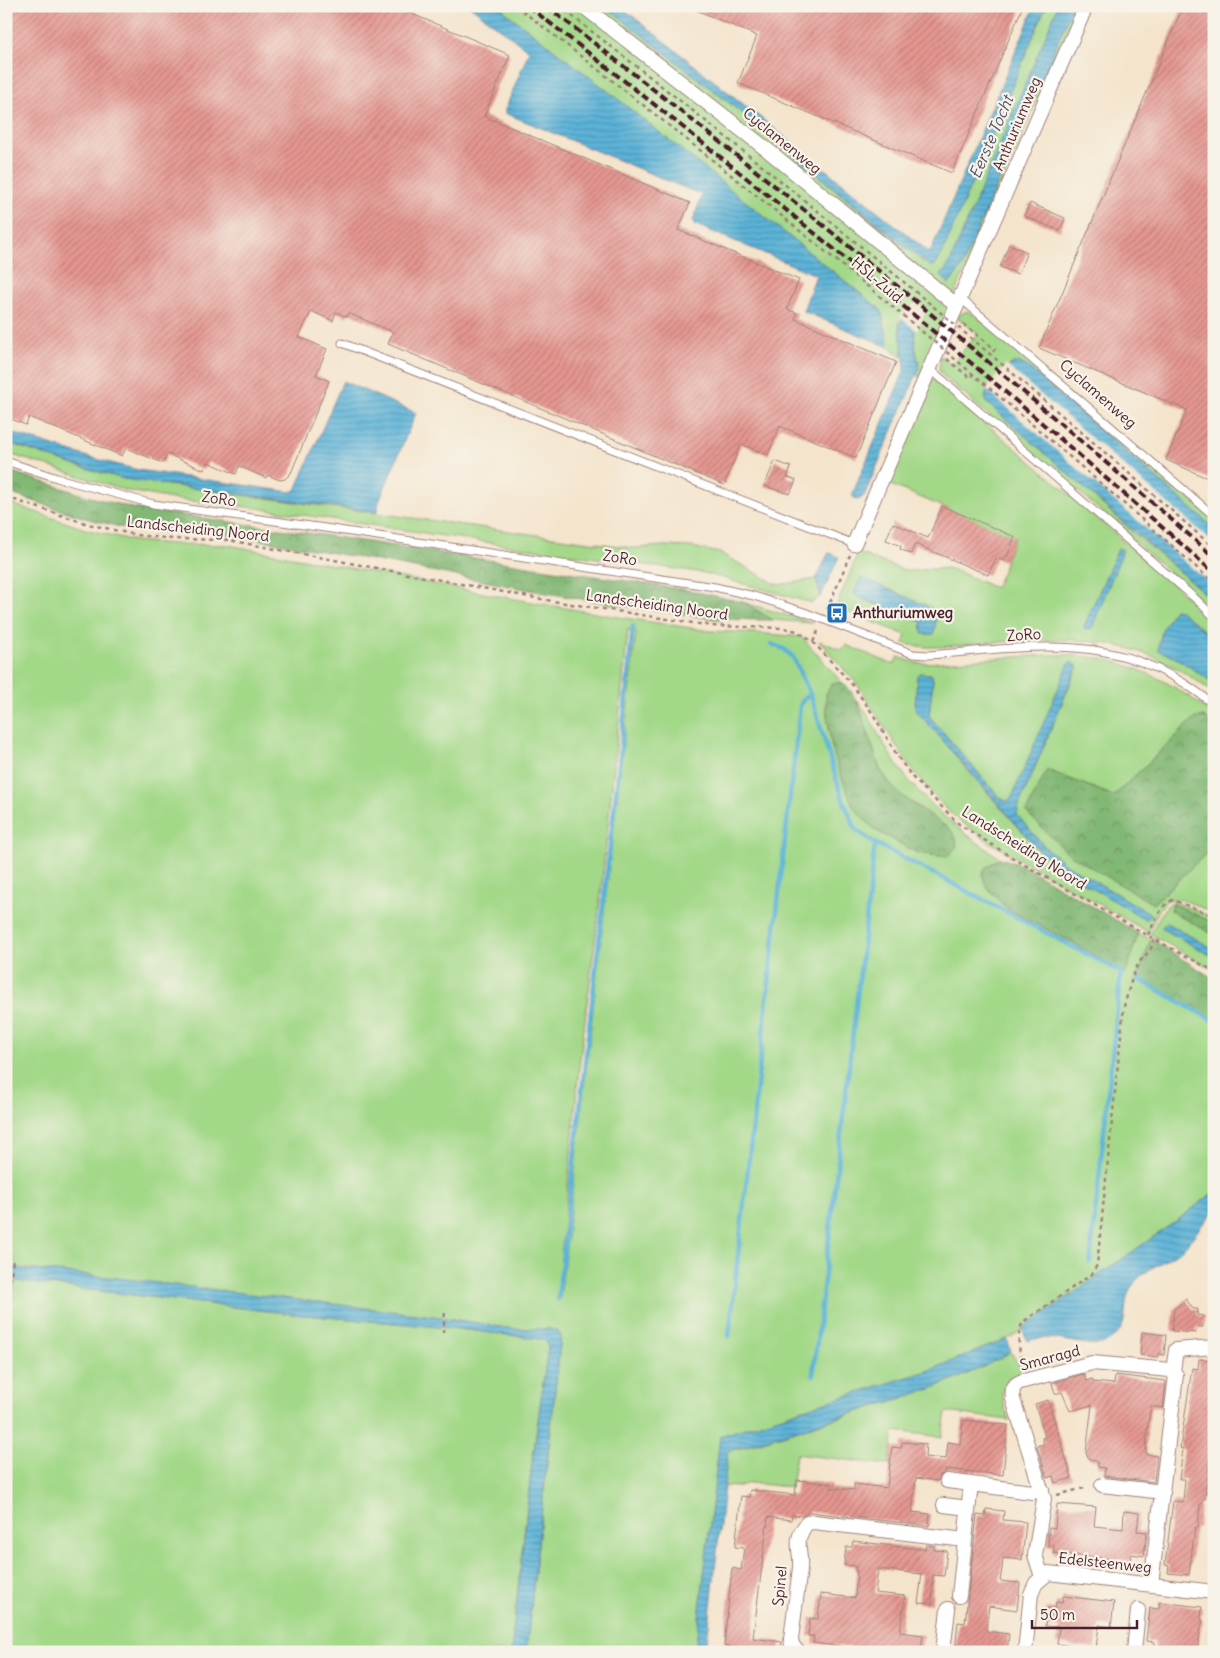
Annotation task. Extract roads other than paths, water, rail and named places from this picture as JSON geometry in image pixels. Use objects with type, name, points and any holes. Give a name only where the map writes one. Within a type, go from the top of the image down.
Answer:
[{"type":"street","name":"Cyclamenweg","points":[[583,6],[958,302]]},
{"type":"street","name":"Anthuriumweg","points":[[854,544],[1086,6]]},
{"type":"street","points":[[1151,1585],[1176,1378],[1173,1371],[1176,1350],[1214,1346]]},
{"type":"street","name":"Smaragd","points":[[1042,1576],[1034,1555],[1043,1494],[1013,1398],[1012,1390],[1015,1385],[1027,1380],[1092,1363],[1173,1371]]},
{"type":"street","points":[[947,1481],[1043,1494]]},
{"type":"street","points":[[959,1596],[970,1484]]},
{"type":"street","points":[[1102,1485],[1163,1492]]},
{"type":"street","points":[[944,1506],[968,1508]]},
{"type":"street","name":"Spinel","points":[[798,1652],[792,1645],[791,1639],[800,1565],[797,1547],[801,1531],[806,1523],[814,1522],[965,1540]]},
{"type":"street","name":"Edelsteenweg","points":[[1025,1652],[1031,1594],[1036,1583],[1042,1576],[1048,1574],[1214,1592]]},
{"type":"street","points":[[943,1652],[948,1609]]},
{"type":"street","points":[[1134,1652],[1138,1610]]},
{"type":"lane","name":"Cyclamenweg","points":[[958,302],[1074,394],[1214,516]]},
{"type":"lane","points":[[342,343],[854,544]]},
{"type":"lane","points":[[930,368],[1189,593],[1214,617]]},
{"type":"lane","name":"ZoRo","points":[[6,461],[57,478],[153,504],[335,529],[670,580],[754,596],[823,619],[900,650],[918,655],[1054,647],[1082,648],[1109,652],[1136,659],[1166,672],[1196,690],[1214,705]]},
{"type":"water","points":[[470,6],[503,6],[504,11],[609,92],[881,310],[889,347],[803,311],[816,275],[694,224],[693,221],[702,195],[505,113],[529,51]]},
{"type":"water","name":"Eerste Tocht","points":[[605,6],[620,6],[929,252],[1035,6],[1046,6],[942,254],[936,265],[930,266],[742,113]]},
{"type":"water","points":[[1058,6],[1073,6],[962,267],[949,284],[941,276],[949,265]]},
{"type":"water","points":[[914,306],[915,345],[919,369],[864,496],[858,500],[853,497],[853,493],[905,369],[899,323]]},
{"type":"water","points":[[1018,362],[1028,367],[1214,528],[1214,601],[987,403],[985,396],[994,381],[1008,367]]},
{"type":"water","points":[[343,381],[416,413],[379,501],[377,512],[124,479],[6,442],[6,431],[88,457],[138,470],[291,492],[296,490]]},
{"type":"water","points":[[1118,549],[1122,549],[1122,553],[1092,628],[1087,630],[1084,628],[1085,624]]},
{"type":"water","points":[[830,553],[839,557],[821,596],[816,579]]},
{"type":"water","points":[[863,578],[934,609],[937,614],[934,634],[922,634],[921,621],[902,616],[856,596],[854,593],[860,579]]},
{"type":"water","points":[[1174,609],[1179,610],[1214,639],[1214,683],[1178,659],[1158,650],[1162,630]]},
{"type":"water","points":[[1072,662],[1077,667],[1019,805],[1017,815],[1045,847],[1064,863],[1149,913],[1151,915],[1148,919],[1061,870],[1048,860],[915,709],[917,675],[920,673],[932,675],[929,716],[998,796],[1003,800],[1009,801],[1069,663]]},
{"type":"water","points":[[1166,923],[1214,949],[1214,957],[1163,929],[1162,927]]},
{"type":"water","points":[[1214,1192],[1214,1212],[1190,1241],[1181,1250],[1141,1276],[1132,1286],[1126,1301],[1123,1323],[1115,1336],[1107,1342],[1100,1344],[1048,1338],[1028,1341],[1022,1329],[1179,1219]]},
{"type":"water","points":[[6,1267],[118,1278],[440,1317],[513,1329],[550,1329],[557,1331],[561,1336],[526,1652],[511,1652],[531,1472],[548,1347],[546,1341],[451,1328],[293,1314],[15,1281],[6,1279]]},
{"type":"water","points":[[1007,1339],[1011,1352],[981,1368],[931,1389],[728,1451],[706,1652],[695,1652],[720,1436],[928,1371]]},
{"type":"waterway","points":[[558,1299],[618,775],[633,626]]},
{"type":"waterway","points":[[771,644],[784,649],[793,657],[811,696],[842,797],[856,830],[875,843],[1121,972],[1090,1262]]},
{"type":"waterway","points":[[729,1336],[800,706],[804,698],[811,696]]},
{"type":"waterway","points":[[813,1375],[875,843]]},
{"type":"waterway","points":[[1139,979],[1214,1021]]},
{"type":"railway","points":[[528,6],[703,143],[876,284],[1046,427],[1214,573]]},
{"type":"railway","points":[[546,6],[717,139],[885,276],[1051,415],[1214,557]]},
{"type":"place","name":"Anthuriumweg","points":[[837,613]]}]
